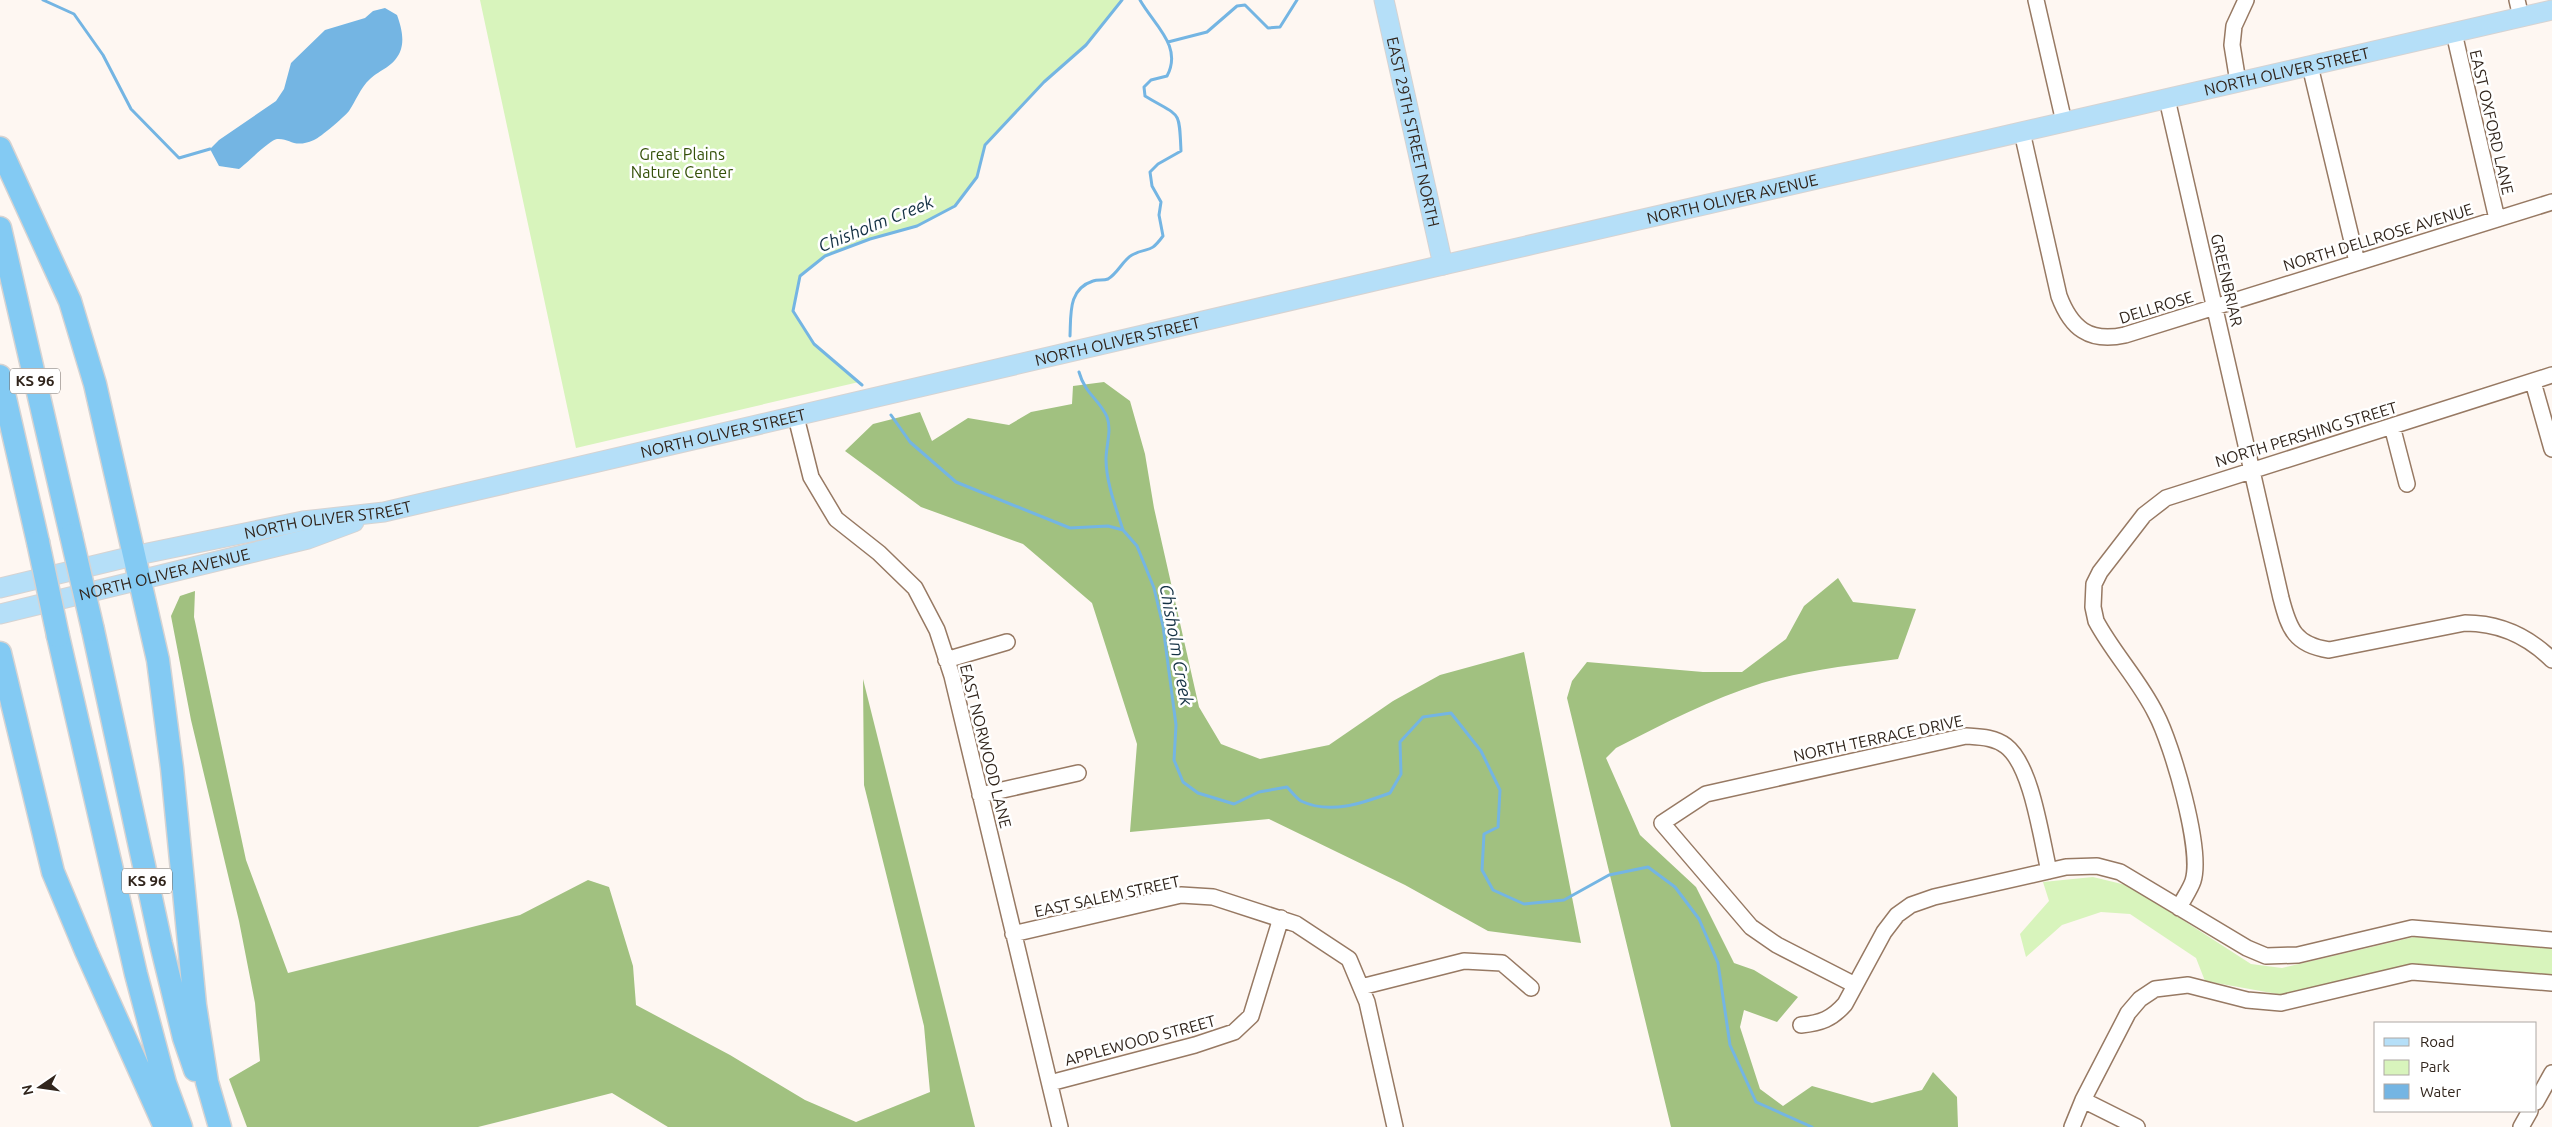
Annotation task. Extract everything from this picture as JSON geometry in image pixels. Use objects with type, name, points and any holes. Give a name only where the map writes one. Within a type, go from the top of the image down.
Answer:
[{"type":"highway","points":[[0,148],[70,301],[95,384],[158,660],[172,768],[195,1005],[207,1082],[218,1127]]},
{"type":"highway","name":"KS 96","points":[[0,228],[93,630],[182,1029],[218,1127]]},
{"type":"highway","name":"KS 96","points":[[0,376],[136,974],[165,1083],[181,1127]]},
{"type":"highway","points":[[0,653],[53,872],[90,960],[165,1127]]},
{"type":"main road","name":"EAST 29TH STREET NORTH","points":[[1384,0],[1443,264]]},
{"type":"main road","name":"NORTH OLIVER STREET","points":[[2022,132],[2454,33],[2519,9],[2552,10]]},
{"type":"main road","name":"NORTH OLIVER AVENUE","points":[[1443,264],[2022,132]]},
{"type":"main road","name":"NORTH OLIVER STREET","points":[[0,588],[133,556],[303,521],[384,512],[1443,264]]},
{"type":"main road","name":"NORTH OLIVER AVENUE","points":[[0,614],[139,582],[308,539],[384,512]]},
{"type":"street","points":[[2036,0],[2064,122]]},
{"type":"street","points":[[2238,82],[2232,45],[2234,26],[2246,0]]},
{"type":"street","name":"EAST OXFORD LANE","points":[[2454,33],[2497,219]]},
{"type":"street","points":[[2310,66],[2357,262]]},
{"type":"street","name":"GREENBRIAR","points":[[2167,99],[2281,598],[2292,631],[2312,648],[2329,650],[2465,623],[2487,623],[2510,631],[2544,652],[2552,660]]},
{"type":"street","name":"DELLROSE","points":[[2022,132],[2059,296],[2066,315],[2079,328],[2095,336],[2112,338],[2215,307]]},
{"type":"street","name":"NORTH DELLROSE AVENUE","points":[[2215,307],[2552,202]]},
{"type":"street","name":"NORTH PERSHING STREET","points":[[2179,908],[2193,881],[2196,864],[2193,842],[2173,757],[2156,714],[2096,620],[2093,607],[2094,584],[2100,572],[2144,515],[2166,498],[2552,375]]},
{"type":"street","points":[[2533,382],[2552,449]]},
{"type":"street","name":"EAST NORWOOD LANE","points":[[796,417],[811,477],[836,519],[879,553],[915,588],[937,630],[980,795],[1060,1127]]},
{"type":"street","points":[[2392,426],[2407,484]]},
{"type":"street","points":[[946,660],[1007,642]]},
{"type":"street","name":"NORTH TERRACE DRIVE","points":[[1855,985],[1777,945],[1751,926],[1662,823],[1706,794],[1966,736],[1988,737],[2005,745],[2019,759],[2026,775],[2049,871]]},
{"type":"street","points":[[980,795],[1078,773]]},
{"type":"street","points":[[1801,1025],[1821,1023],[1836,1014],[1855,985],[1884,932],[1897,915],[1911,905],[2066,867],[2097,866],[2120,872],[2247,948],[2266,956],[2298,955],[2412,928],[2552,940]]},
{"type":"street","name":"EAST SALEM STREET","points":[[1013,934],[1181,894],[1213,897],[1296,924],[1349,959],[1367,1002],[1395,1127]]},
{"type":"street","name":"APPLEWOOD STREET","points":[[1050,1083],[1195,1045],[1234,1032],[1251,1016],[1280,918]]},
{"type":"street","points":[[1361,987],[1464,961],[1502,963],[1531,988]]},
{"type":"street","points":[[2072,1127],[2083,1100],[2128,1013],[2140,999],[2155,989],[2188,985],[2247,1000],[2281,1003],[2412,972],[2552,983]]},
{"type":"street","points":[[2537,1100],[2552,1073]]},
{"type":"street","points":[[2083,1100],[2137,1127]]},
{"type":"street","points":[[2521,1127],[2529,1112]]},
{"type":"green space","name":"Great Plains Nature Center","points":[[480,0],[1122,0],[1086,45],[1044,82],[985,145],[977,177],[955,206],[917,226],[870,239],[825,256],[800,276],[793,311],[814,344],[859,382],[576,448]]},
{"type":"green space","points":[[1104,382],[1130,401],[1145,454],[1154,508],[1199,707],[1221,744],[1260,759],[1329,745],[1393,701],[1440,675],[1524,652],[1581,943],[1488,931],[1405,885],[1269,819],[1130,832],[1137,744],[1092,603],[1023,544],[921,507],[845,451],[873,424],[920,412],[932,441],[968,418],[1009,425],[1031,412],[1072,404],[1073,386]]},
{"type":"green space","points":[[1838,578],[1853,602],[1916,609],[1898,659],[1830,668],[1743,689],[1651,730],[1616,748],[1606,758],[1640,835],[1696,887],[1734,963],[1754,970],[1798,997],[1777,1022],[1744,1010],[1740,1027],[1760,1089],[1783,1106],[1812,1086],[1872,1103],[1922,1090],[1933,1072],[1957,1097],[1958,1127],[1671,1127],[1567,698],[1572,681],[1587,662],[1703,672],[1742,672],[1786,639],[1804,606]]},
{"type":"green space","points":[[195,591],[194,617],[246,860],[288,973],[520,915],[588,880],[609,887],[633,966],[636,1005],[730,1055],[805,1100],[856,1122],[930,1092],[924,1026],[864,785],[863,679],[975,1127],[668,1127],[612,1093],[478,1127],[247,1127],[229,1079],[260,1061],[255,1003],[239,921],[191,720],[171,616],[180,596]]},
{"type":"green space","points":[[2093,877],[2130,886],[2251,964],[2282,968],[2414,937],[2552,948],[2552,976],[2412,966],[2283,995],[2205,981],[2196,958],[2130,914],[2101,912],[2062,925],[2026,957],[2020,934],[2049,901],[2043,882]]},
{"type":"water","points":[[385,8],[397,15],[402,38],[400,52],[390,64],[367,83],[349,111],[342,118],[314,140],[301,144],[277,139],[264,147],[239,169],[219,166],[210,149],[219,140],[276,101],[284,89],[291,63],[325,30],[365,18],[373,11]]},
{"type":"waterway","points":[[43,0],[74,14],[103,55],[131,109],[179,158],[210,149]]},
{"type":"waterway","name":"Chisholm Creek","points":[[862,385],[814,344],[793,311],[800,276],[825,256],[870,239],[917,226],[955,206],[977,177],[985,145],[1044,82],[1086,45],[1122,0]]},
{"type":"waterway","points":[[1070,336],[1072,303],[1079,290],[1093,281],[1108,279],[1129,257],[1152,248],[1163,236],[1159,215],[1161,202],[1152,186],[1150,172],[1158,164],[1181,151],[1180,127],[1176,116],[1145,96],[1144,87],[1151,80],[1167,76],[1172,55],[1165,36],[1140,0]]},
{"type":"waterway","points":[[1168,42],[1207,32],[1237,6],[1245,5],[1268,28],[1280,27],[1297,0]]},
{"type":"waterway","points":[[1079,372],[1085,386],[1107,417],[1109,433],[1106,468],[1123,530]]},
{"type":"waterway","points":[[891,415],[910,442],[956,482],[1070,528],[1108,526],[1123,530],[1137,546],[1154,588],[1163,626],[1176,725],[1174,760],[1183,782],[1198,793],[1234,804],[1259,792],[1287,787],[1299,800],[1312,805],[1335,807],[1358,804],[1390,793],[1401,774],[1400,742],[1423,717],[1451,713],[1481,751],[1500,790],[1498,827],[1484,834],[1482,870],[1493,890],[1524,904],[1564,900],[1609,875],[1648,867],[1675,887],[1699,919],[1718,963],[1730,1045],[1756,1102],[1812,1127]]}]
